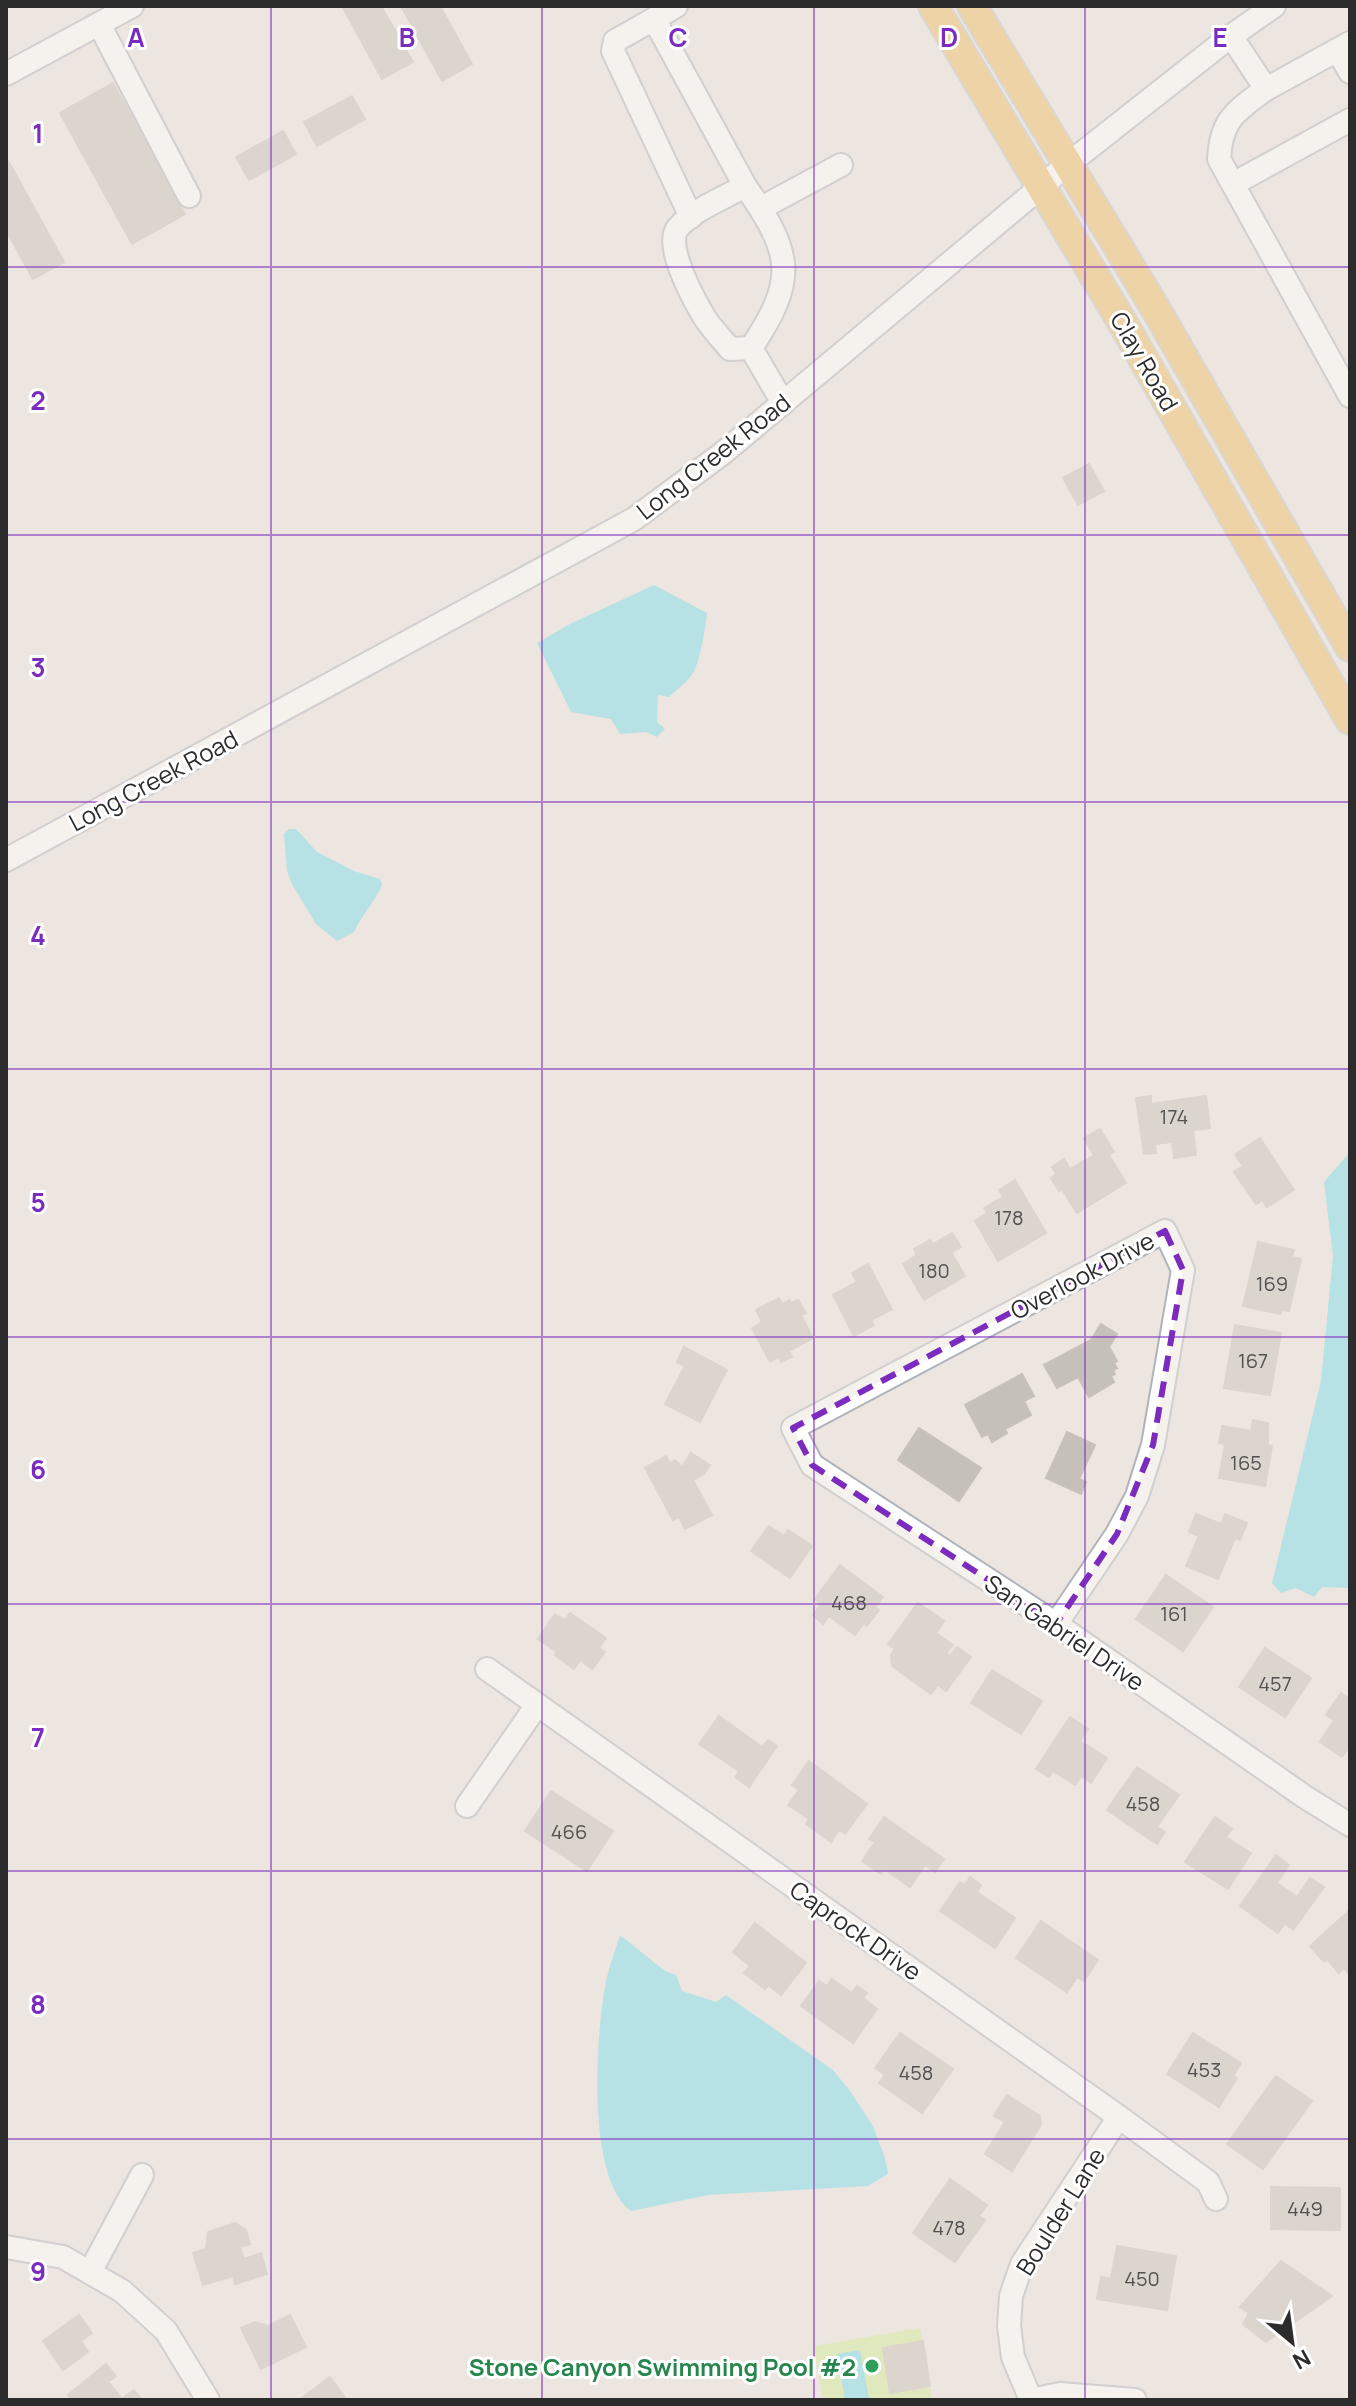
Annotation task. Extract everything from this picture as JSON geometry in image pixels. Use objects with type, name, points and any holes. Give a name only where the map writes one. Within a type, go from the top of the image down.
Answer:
[{"type":"main road","name":"Clay Road","points":[[933,6],[1125,327],[1350,720]]},
{"type":"main road","name":"Clay Road","points":[[972,6],[1154,306],[1350,647]]},
{"type":"street","points":[[6,74],[132,6]]},
{"type":"street","points":[[676,6],[615,41],[613,51],[691,217]]},
{"type":"street","name":"Long Creek Road","points":[[6,860],[634,519],[681,486],[783,403],[1067,165],[1231,36],[1274,6]]},
{"type":"street","points":[[654,19],[745,186],[761,208],[786,266],[782,293],[751,348]]},
{"type":"street","points":[[99,24],[189,196]]},
{"type":"street","points":[[1231,36],[1266,89]]},
{"type":"street","points":[[1350,72],[1344,47],[1266,89],[1234,112],[1220,138],[1219,159],[1350,396]]},
{"type":"street","points":[[1233,184],[1350,120]]},
{"type":"street","points":[[761,208],[841,165]]},
{"type":"street","points":[[745,186],[691,217],[676,231],[673,243],[703,317],[730,349],[751,348]]},
{"type":"street","points":[[751,348],[783,403]]},
{"type":"street","name":"Overlook Drive","points":[[793,1428],[1165,1231],[1183,1270],[1153,1445],[1137,1496],[1117,1534],[1056,1624]]},
{"type":"street","name":"San Gabriel Drive","points":[[793,1428],[812,1465],[1056,1624],[1350,1825]]},
{"type":"street","name":"Caprock Drive","points":[[487,1669],[1119,2117],[1208,2182],[1216,2199]]},
{"type":"street","points":[[467,1806],[537,1705]]},
{"type":"street","name":"Boulder Lane","points":[[1031,2400],[1013,2357],[1009,2326],[1011,2296],[1022,2264],[1119,2117]]},
{"type":"street","points":[[90,2272],[142,2175]]},
{"type":"street","points":[[6,2247],[63,2257],[122,2291],[166,2331],[208,2400]]},
{"type":"street","points":[[1031,2400],[1060,2394],[1135,2400]]},
{"type":"highlighted area","points":[[1165,1231],[1183,1270],[1153,1445],[1117,1534],[1056,1624],[812,1465],[793,1428]]},
{"type":"green space","name":"Stone Canyon Swimming Pool #2","points":[[920,2328],[932,2400],[823,2400],[814,2346]]},
{"type":"water","points":[[654,585],[707,613],[702,646],[690,678],[669,697],[658,695],[657,722],[665,729],[657,737],[646,732],[620,734],[611,719],[571,712],[537,643]]},
{"type":"water","points":[[289,829],[296,829],[317,852],[354,871],[380,879],[382,885],[354,932],[337,941],[316,924],[292,884],[287,871],[284,834]]},
{"type":"water","points":[[1350,1152],[1350,1588],[1322,1587],[1314,1597],[1296,1588],[1281,1593],[1272,1583],[1321,1381],[1333,1256],[1324,1182]]},
{"type":"water","points":[[620,1935],[665,1971],[676,1975],[682,1991],[716,2002],[726,1995],[833,2070],[873,2126],[888,2174],[868,2186],[708,2195],[631,2211],[616,2194],[606,2168],[598,2101],[603,2000]]},
{"type":"water","points":[[860,2350],[869,2399],[845,2400],[837,2354]]},
{"type":"building","points":[[342,6],[381,6],[413,62],[382,79]]},
{"type":"building","points":[[401,6],[440,6],[472,64],[442,81]]},
{"type":"building","points":[[113,83],[185,214],[132,244],[60,113]]},
{"type":"building","points":[[352,96],[365,119],[317,146],[304,122]]},
{"type":"building","points":[[283,131],[296,154],[249,180],[236,157]]},
{"type":"building","points":[[6,157],[64,262],[33,279],[6,230]]},
{"type":"building","points":[[1089,464],[1104,491],[1078,505],[1063,478]]},
{"type":"building","points":[[1151,1096],[1151,1104],[1206,1096],[1210,1128],[1193,1130],[1196,1155],[1174,1158],[1172,1142],[1155,1144],[1156,1153],[1144,1154],[1136,1098]]},
{"type":"building","points":[[1100,1129],[1114,1152],[1109,1155],[1126,1183],[1077,1213],[1051,1178],[1056,1174],[1052,1167],[1064,1159],[1070,1169],[1094,1155],[1084,1138]]},
{"type":"building","points":[[1260,1138],[1294,1190],[1267,1207],[1262,1200],[1256,1204],[1234,1172],[1243,1166],[1235,1155]]},
{"type":"building","points":[[1015,1180],[1046,1233],[998,1261],[975,1221],[987,1213],[984,1208],[1003,1197],[999,1190]]},
{"type":"building","points":[[952,1233],[961,1247],[951,1252],[965,1276],[924,1300],[903,1264],[917,1255],[914,1249],[930,1240],[933,1244]]},
{"type":"building","points":[[1258,1242],[1294,1250],[1292,1257],[1301,1259],[1289,1311],[1283,1310],[1280,1314],[1243,1306]]},
{"type":"building","points":[[868,1264],[892,1309],[871,1320],[874,1325],[854,1336],[833,1295],[857,1282],[852,1273]]},
{"type":"building","points":[[779,1298],[782,1304],[798,1300],[806,1313],[801,1315],[813,1338],[789,1351],[792,1357],[781,1362],[779,1357],[770,1362],[752,1328],[762,1322],[756,1310]]},
{"type":"building","points":[[1101,1324],[1117,1334],[1109,1347],[1117,1361],[1114,1363],[1117,1368],[1113,1370],[1115,1374],[1111,1376],[1114,1382],[1089,1397],[1078,1377],[1057,1388],[1044,1365],[1091,1340]]},
{"type":"building","points":[[1235,1325],[1281,1333],[1270,1395],[1224,1388]]},
{"type":"building","points":[[684,1347],[727,1370],[700,1422],[665,1404],[685,1366],[677,1362]]},
{"type":"building","points":[[1022,1374],[1034,1396],[1024,1401],[1031,1415],[1005,1429],[1007,1433],[992,1442],[988,1434],[982,1437],[965,1405]]},
{"type":"building","points":[[1253,1420],[1268,1423],[1268,1445],[1272,1446],[1265,1486],[1219,1478],[1225,1444],[1219,1443],[1222,1426],[1251,1431]]},
{"type":"building","points":[[919,1428],[981,1468],[959,1501],[898,1460]]},
{"type":"building","points":[[1067,1432],[1095,1445],[1079,1479],[1086,1482],[1081,1494],[1046,1478]]},
{"type":"building","points":[[691,1453],[710,1465],[704,1474],[693,1480],[712,1515],[685,1529],[679,1517],[673,1520],[645,1468],[666,1456],[670,1463],[675,1460],[682,1467]]},
{"type":"building","points":[[1196,1514],[1221,1524],[1225,1514],[1247,1523],[1240,1540],[1235,1538],[1218,1579],[1186,1566],[1199,1536],[1189,1532]]},
{"type":"building","points":[[769,1526],[784,1536],[788,1530],[812,1546],[790,1578],[751,1551]]},
{"type":"building","points":[[840,1565],[883,1597],[875,1607],[879,1610],[867,1626],[864,1623],[855,1635],[829,1616],[823,1624],[813,1615],[821,1604],[815,1599]]},
{"type":"building","points":[[1166,1575],[1213,1607],[1183,1651],[1136,1619]]},
{"type":"building","points":[[918,1603],[944,1621],[936,1633],[953,1645],[946,1653],[950,1656],[957,1647],[971,1657],[946,1691],[938,1685],[931,1694],[892,1666],[891,1655],[895,1649],[888,1644]]},
{"type":"building","points":[[570,1613],[606,1638],[599,1648],[605,1652],[592,1669],[580,1660],[574,1669],[538,1639],[555,1614],[565,1620]]},
{"type":"building","points":[[1265,1648],[1311,1678],[1285,1717],[1239,1687]]},
{"type":"building","points":[[992,1670],[1042,1701],[1021,1734],[971,1703]]},
{"type":"building","points":[[1341,1693],[1350,1699],[1350,1746],[1342,1757],[1320,1742],[1334,1720],[1326,1715]]},
{"type":"building","points":[[719,1716],[762,1747],[768,1740],[777,1746],[749,1787],[735,1777],[739,1771],[699,1744]]},
{"type":"building","points":[[1070,1717],[1088,1729],[1080,1741],[1107,1758],[1091,1783],[1081,1776],[1075,1785],[1053,1771],[1049,1777],[1036,1769]]},
{"type":"building","points":[[809,1761],[867,1804],[845,1834],[839,1830],[831,1842],[806,1824],[809,1819],[788,1805],[799,1790],[792,1785]]},
{"type":"building","points":[[1137,1767],[1179,1795],[1157,1827],[1165,1832],[1157,1844],[1107,1810]]},
{"type":"building","points":[[551,1791],[613,1831],[587,1871],[525,1831]]},
{"type":"building","points":[[884,1817],[944,1859],[935,1872],[925,1865],[910,1887],[884,1869],[881,1874],[862,1861],[875,1842],[869,1839]]},
{"type":"building","points":[[1215,1817],[1232,1829],[1226,1837],[1251,1853],[1228,1889],[1185,1862]]},
{"type":"building","points":[[1276,1855],[1289,1865],[1277,1883],[1297,1897],[1310,1878],[1324,1887],[1293,1930],[1285,1923],[1278,1933],[1240,1906]]},
{"type":"building","points":[[970,1877],[981,1885],[977,1892],[1015,1918],[995,1948],[940,1911],[960,1882],[965,1885]]},
{"type":"building","points":[[1350,1910],[1349,1974],[1344,1968],[1339,1973],[1310,1946]]},
{"type":"building","points":[[1041,1921],[1098,1960],[1084,1981],[1077,1977],[1067,1992],[1016,1958]]},
{"type":"building","points":[[755,1923],[806,1963],[781,1995],[768,1985],[765,1989],[744,1973],[750,1966],[733,1952]]},
{"type":"building","points":[[832,1979],[852,1993],[857,1986],[867,1993],[863,1998],[877,2009],[853,2043],[801,2006],[819,1981],[827,1986]]},
{"type":"building","points":[[900,2033],[953,2069],[922,2113],[879,2083],[885,2075],[875,2068]]},
{"type":"building","points":[[1193,2033],[1241,2063],[1233,2076],[1237,2078],[1219,2107],[1167,2074]]},
{"type":"building","points":[[1276,2076],[1312,2101],[1263,2169],[1227,2144]]},
{"type":"building","points":[[1007,2095],[1040,2116],[1041,2125],[1012,2171],[985,2154],[1005,2122],[994,2116]]},
{"type":"building","points":[[950,2179],[987,2205],[979,2216],[985,2220],[955,2262],[913,2233]]},
{"type":"building","points":[[1271,2187],[1340,2188],[1340,2230],[1271,2229]]},
{"type":"building","points":[[235,2223],[246,2230],[250,2244],[240,2247],[244,2259],[261,2253],[267,2274],[235,2284],[233,2276],[203,2285],[193,2253],[206,2249],[208,2232]]},
{"type":"building","points":[[1117,2246],[1176,2256],[1167,2310],[1097,2299],[1101,2277],[1111,2279]]},
{"type":"building","points":[[1281,2261],[1332,2296],[1266,2342],[1243,2324],[1249,2313],[1240,2307]]},
{"type":"building","points":[[79,2315],[92,2333],[81,2341],[88,2352],[63,2370],[43,2341]]},
{"type":"building","points":[[290,2315],[306,2347],[261,2369],[241,2328],[255,2322],[268,2326]]},
{"type":"building","points":[[923,2341],[930,2386],[890,2393],[883,2348]]},
{"type":"building","points":[[106,2364],[116,2376],[108,2382],[122,2399],[134,2390],[142,2400],[71,2400],[68,2395]]},
{"type":"building","points":[[330,2377],[347,2400],[299,2400]]},
{"type":"place","name":"Stone Canyon Swimming Pool #2","points":[[872,2366]]}]
